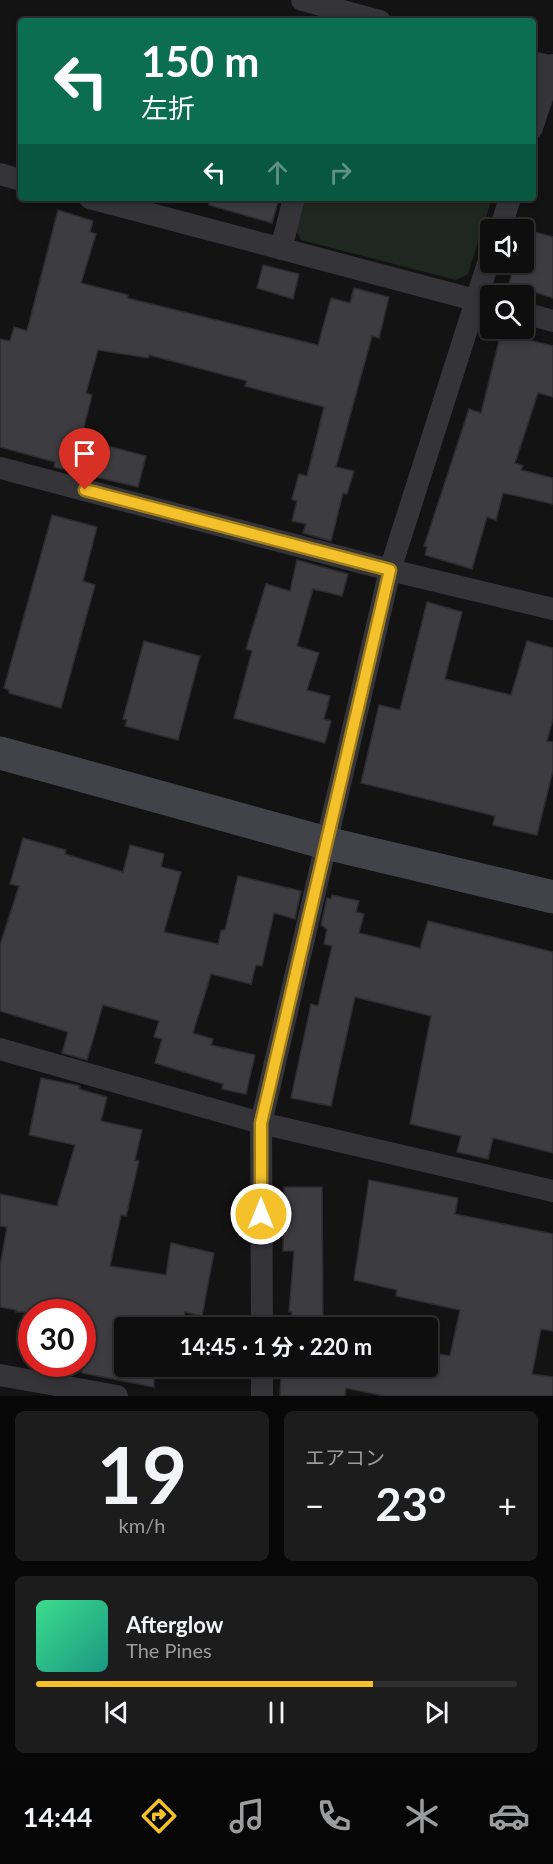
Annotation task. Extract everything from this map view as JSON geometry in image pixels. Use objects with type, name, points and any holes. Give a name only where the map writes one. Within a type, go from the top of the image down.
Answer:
[{"type":"street","points":[[302,0],[340,16],[356,18]]},
{"type":"street","points":[[536,63],[553,67],[536,116]]},
{"type":"street","points":[[0,174],[18,179]]},
{"type":"street","points":[[101,201],[480,301]]},
{"type":"street","points":[[281,249],[293,201]]},
{"type":"street","points":[[503,219],[509,201]]},
{"type":"street","points":[[262,1317],[261,1123],[390,570],[480,311]]},
{"type":"street","points":[[534,316],[553,321]]},
{"type":"street","points":[[0,468],[390,570],[553,609]]},
{"type":"street","points":[[0,753],[326,843],[553,897]]},
{"type":"street","points":[[0,1049],[261,1123],[553,1191]]},
{"type":"street","points":[[0,1375],[117,1396]]},
{"type":"street","points":[[262,1377],[262,1396]]},
{"type":"shaded area","points":[[302,201],[491,201],[485,219],[480,219],[480,236],[468,274],[456,280],[301,240],[295,229]]},
{"type":"building","points":[[210,201],[278,201],[272,223],[209,205]]},
{"type":"building","points":[[58,210],[93,221],[90,232],[96,234],[81,283],[128,295],[127,298],[318,345],[331,298],[350,303],[354,288],[389,297],[379,338],[372,336],[336,467],[354,471],[347,494],[343,493],[331,541],[303,533],[306,524],[292,521],[297,501],[292,499],[299,474],[307,476],[324,407],[245,386],[247,381],[149,355],[148,358],[98,350],[86,393],[92,395],[81,439],[146,456],[138,487],[54,467],[55,462],[0,447],[0,339],[10,341],[14,327],[27,331]]},
{"type":"building","points":[[534,232],[553,237],[553,298],[534,292],[534,285],[509,284],[512,273],[534,273]]},
{"type":"building","points":[[263,265],[299,274],[293,299],[257,288]]},
{"type":"building","points":[[500,339],[525,339],[553,346],[553,397],[538,393],[515,463],[523,466],[521,470],[553,478],[553,504],[503,493],[496,520],[487,517],[472,569],[425,555],[427,547],[424,546],[469,409],[481,413]]},
{"type":"building","points":[[52,515],[97,527],[83,581],[95,585],[61,708],[9,693],[9,690],[4,688]]},
{"type":"building","points":[[297,560],[348,574],[342,596],[313,589],[297,646],[319,653],[307,690],[330,696],[324,719],[331,721],[325,743],[234,718],[252,651],[246,649],[266,584],[290,591]]},
{"type":"building","points":[[427,602],[462,612],[445,679],[511,695],[527,641],[553,648],[553,719],[547,741],[553,742],[553,770],[537,835],[493,825],[495,816],[361,783],[379,705],[400,710]]},
{"type":"building","points":[[144,641],[200,656],[178,740],[125,726],[127,720],[123,719]]},
{"type":"building","points":[[23,838],[66,850],[65,854],[123,872],[130,845],[164,854],[161,867],[181,872],[164,932],[218,944],[221,930],[225,930],[238,876],[301,891],[295,919],[274,913],[262,966],[256,965],[251,984],[211,974],[193,1033],[213,1039],[211,1045],[255,1055],[246,1094],[222,1089],[223,1084],[155,1063],[162,1039],[154,1037],[159,1021],[103,1005],[87,1060],[62,1053],[68,1032],[0,1011],[0,945],[19,886],[10,884]]},
{"type":"building","points":[[332,895],[359,901],[356,912],[364,914],[359,933],[420,948],[428,921],[553,952],[553,1153],[493,1138],[488,1159],[457,1152],[461,1136],[410,1124],[431,1016],[355,997],[331,1106],[291,1098],[311,1004],[318,1006],[332,946],[324,944],[327,929],[321,925],[327,898],[331,899]]},
{"type":"building","points":[[41,1078],[80,1086],[79,1089],[107,1097],[101,1121],[142,1130],[135,1160],[139,1161],[126,1216],[121,1215],[110,1266],[166,1275],[171,1243],[214,1253],[202,1316],[185,1312],[184,1317],[114,1317],[114,1377],[154,1377],[154,1387],[96,1376],[96,1299],[18,1299],[18,1312],[0,1307],[0,1266],[7,1227],[0,1226],[0,1194],[57,1206],[75,1145],[29,1135]]},
{"type":"building","points":[[369,1180],[458,1198],[455,1214],[553,1234],[553,1331],[541,1329],[532,1374],[553,1377],[553,1396],[384,1396],[346,1388],[345,1396],[280,1396],[281,1377],[438,1377],[438,1354],[450,1356],[460,1310],[396,1296],[397,1290],[354,1280]]},
{"type":"building","points":[[284,1187],[322,1187],[323,1317],[292,1317],[292,1312],[289,1312],[294,1251],[283,1251]]},
{"type":"route","points":[[85,490],[390,570],[261,1123],[261,1214]]}]
